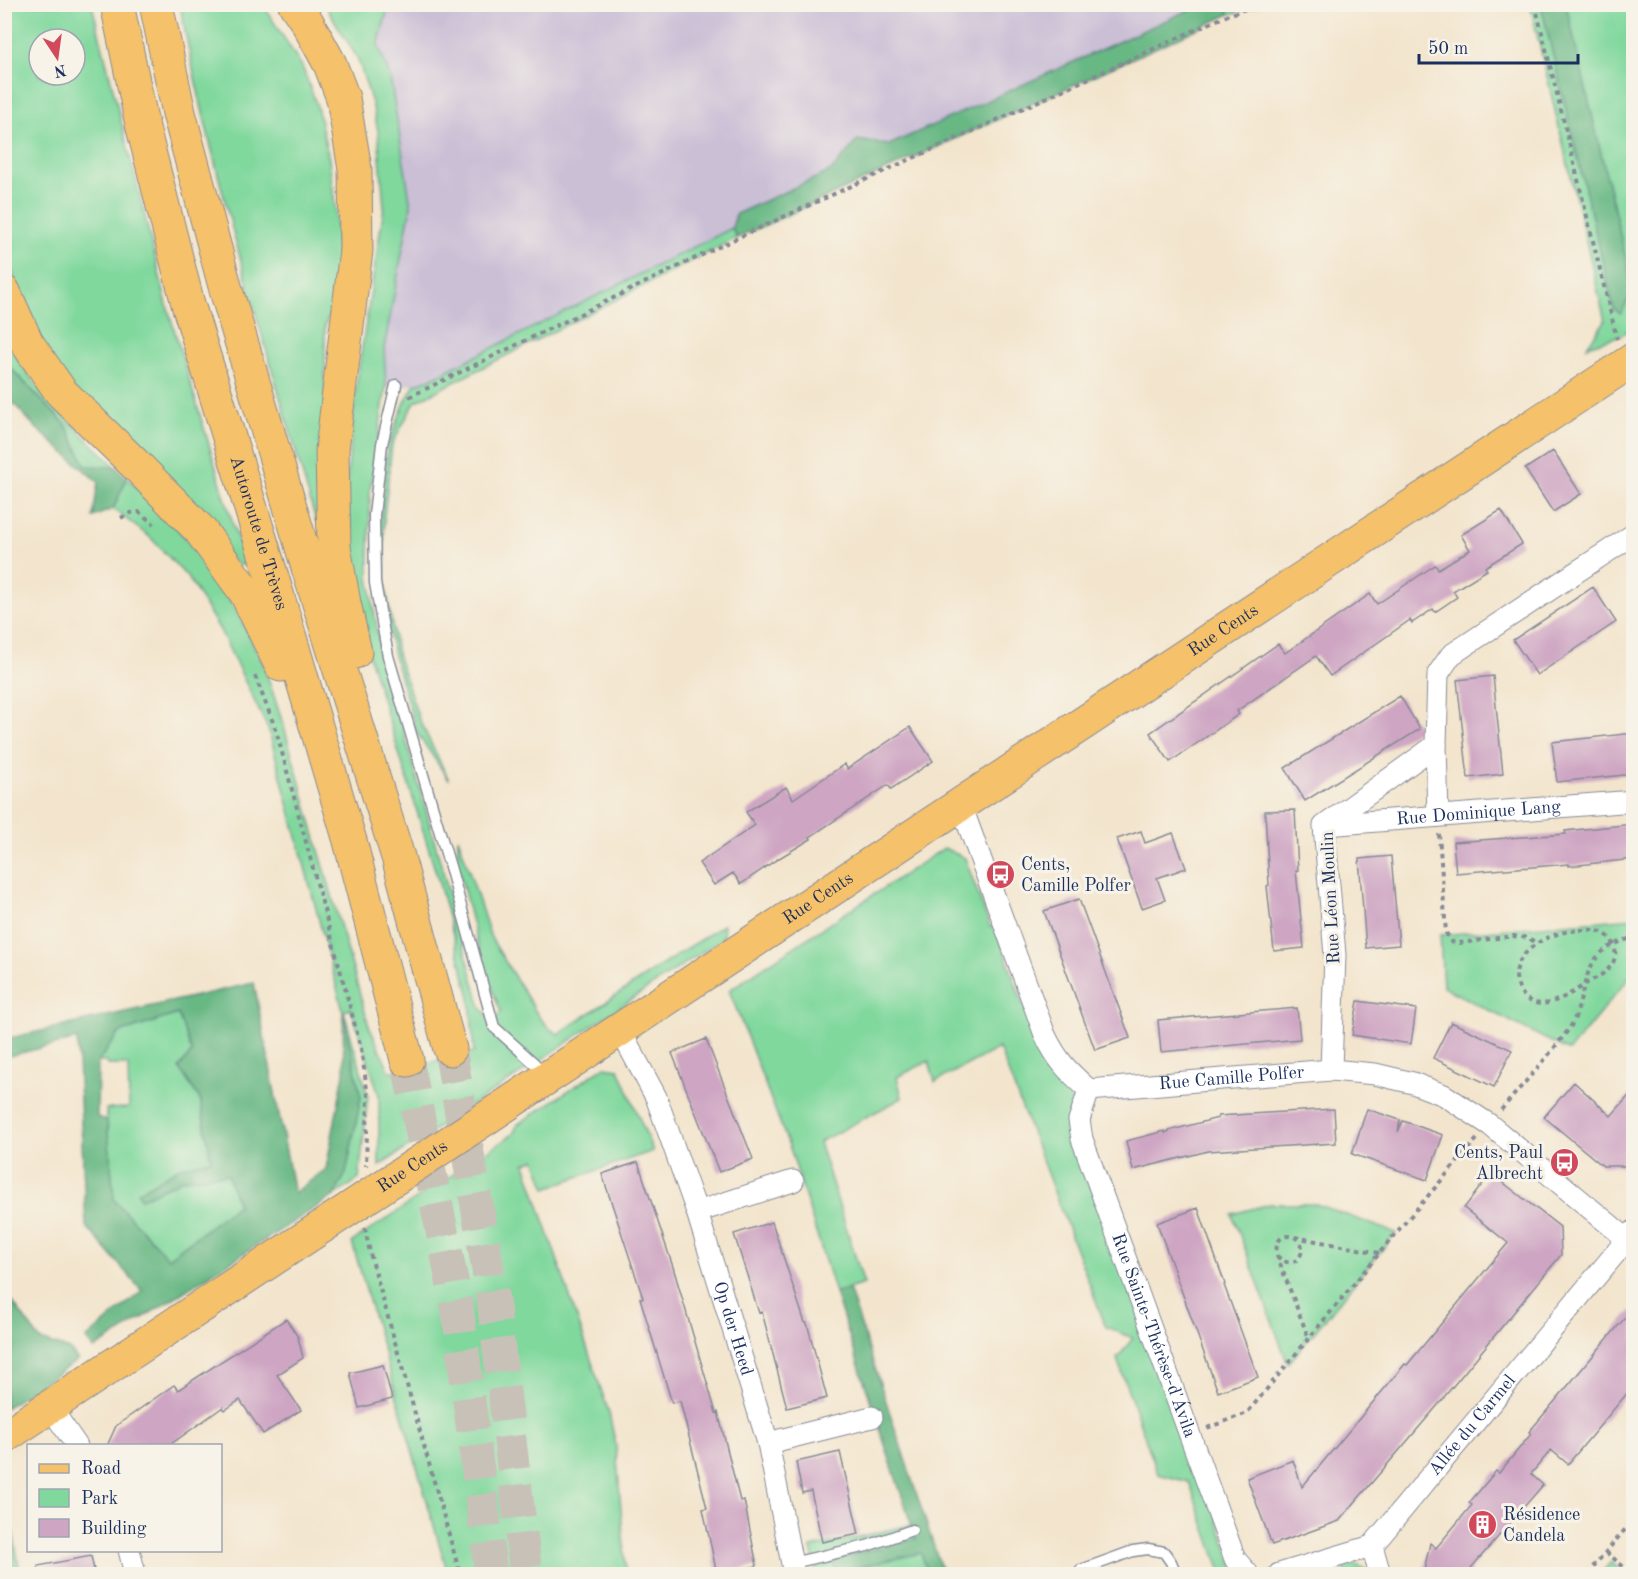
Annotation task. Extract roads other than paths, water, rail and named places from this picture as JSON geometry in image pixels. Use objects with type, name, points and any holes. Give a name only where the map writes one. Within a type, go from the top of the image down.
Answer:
[{"type":"main road","name":"Autoroute de Trèves","points":[[117,4],[142,124],[188,304],[350,841],[407,1060]]},
{"type":"main road","name":"Autoroute de Trèves","points":[[156,4],[179,113],[226,290],[309,571],[398,857],[450,1049]]},
{"type":"main road","points":[[296,4],[330,64],[343,98],[355,169],[356,250],[332,450],[334,547],[358,665],[414,850],[440,1009]]},
{"type":"main road","points":[[4,292],[27,343],[62,392],[200,530],[246,593],[276,653],[350,841]]},
{"type":"main road","name":"Rue Cents","points":[[4,1437],[1629,363]]},
{"type":"street","points":[[1438,816],[1436,745],[1438,674],[1451,655],[1634,534]]},
{"type":"street","name":"Rue Léon Moulin","points":[[1331,1070],[1335,955],[1324,826],[1436,745]]},
{"type":"street","name":"Rue Dominique Lang","points":[[1324,826],[1634,801]]},
{"type":"street","points":[[961,804],[1045,1035],[1055,1055],[1089,1090]]},
{"type":"street","name":"Op der Heed","points":[[620,1030],[656,1097],[696,1212],[768,1443],[793,1569]]},
{"type":"street","name":"Rue Camille Polfer","points":[[1089,1090],[1331,1070],[1375,1074],[1413,1083],[1444,1095],[1490,1125],[1631,1239]]},
{"type":"street","name":"Rue Sainte-Thérèse-d'Ávila","points":[[1089,1090],[1079,1120],[1082,1139],[1235,1559],[1248,1575]]},
{"type":"street","points":[[696,1212],[794,1181]]},
{"type":"street","name":"Allée du Carmel","points":[[1372,1546],[1631,1239]]},
{"type":"street","points":[[50,1407],[76,1444]]},
{"type":"street","points":[[768,1443],[872,1417]]},
{"type":"street","points":[[1279,1575],[1372,1546],[1380,1575]]},
{"type":"street","points":[[129,1552],[135,1575]]},
{"type":"lane","points":[[396,386],[382,444],[374,515],[375,583],[388,656],[494,1027],[536,1064],[548,1078]]},
{"type":"lane","points":[[793,1569],[912,1530]]},
{"type":"lane","points":[[1081,1569],[1132,1551],[1148,1549],[1164,1551],[1176,1575]]},
{"type":"tunnel","points":[[450,1049],[493,1299],[526,1574]]},
{"type":"tunnel","points":[[407,1060],[457,1305],[491,1574]]},
{"type":"place","name":"Cents, Camille Polfer","points":[[1000,875]]},
{"type":"place","name":"Cents, Paul Albrecht","points":[[1564,1163]]},
{"type":"place","name":"Résidence Candela","points":[[1482,1525]]}]
